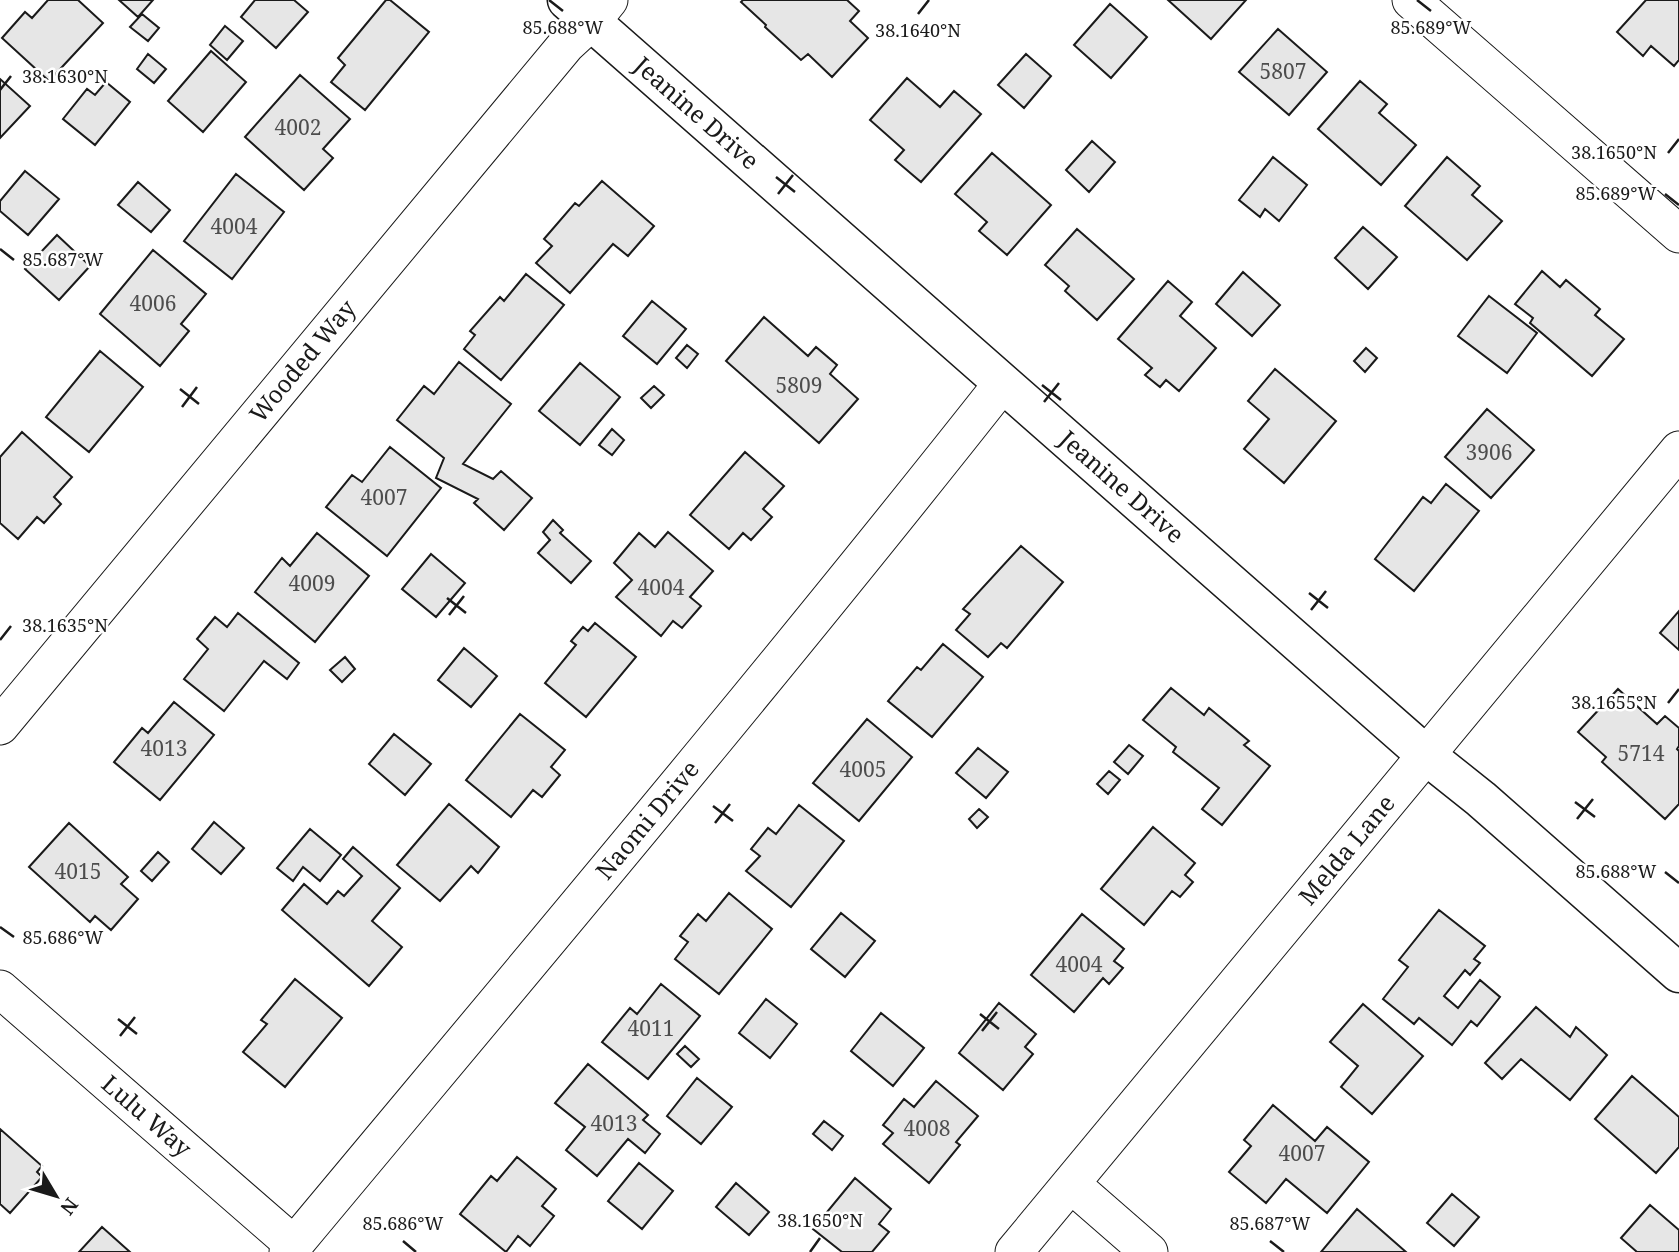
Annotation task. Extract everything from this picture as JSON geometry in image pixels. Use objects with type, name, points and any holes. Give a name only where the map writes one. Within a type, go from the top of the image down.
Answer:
[{"type":"street","points":[[1411,0],[1679,234]]},
{"type":"street","name":"Jeanine Drive","points":[[589,7],[1002,384],[1427,756],[1481,799],[1679,972]]},
{"type":"street","name":"Wooded Way","points":[[0,726],[557,55],[589,7]]},
{"type":"street","name":"Naomi Drive","points":[[291,1249],[656,811],[1002,384]]},
{"type":"street","name":"Melda Lane","points":[[1014,1252],[1679,450]]},
{"type":"street","name":"Lulu Way","points":[[0,989],[291,1249]]},
{"type":"street","points":[[1071,1184],[1149,1252]]},
{"type":"building","points":[[48,0],[78,0],[103,23],[49,81],[2,38],[25,12],[32,18]]},
{"type":"building","points":[[119,0],[153,0],[138,17]]},
{"type":"building","points":[[255,0],[294,0],[308,12],[276,48],[241,17]]},
{"type":"building","points":[[386,0],[390,0],[429,32],[365,110],[331,82],[345,65],[338,58]]},
{"type":"building","points":[[847,0],[859,11],[850,21],[868,38],[832,77],[808,54],[801,60],[765,27],[766,25],[741,2]]},
{"type":"building","points":[[1168,0],[1246,0],[1211,39]]},
{"type":"building","points":[[1646,0],[1679,0],[1679,60],[1674,66],[1651,46],[1643,56],[1617,32]]},
{"type":"building","points":[[1110,4],[1147,37],[1111,78],[1074,45]]},
{"type":"building","points":[[142,14],[159,28],[148,41],[130,27]]},
{"type":"building","points":[[225,26],[243,41],[227,60],[210,45]]},
{"type":"building","points":[[1278,29],[1327,72],[1289,115],[1239,72]]},
{"type":"building","points":[[211,51],[246,82],[203,132],[168,101]]},
{"type":"building","points":[[148,54],[166,69],[154,83],[137,69]]},
{"type":"building","points":[[1026,54],[1051,76],[1024,108],[998,85]]},
{"type":"building","points":[[300,75],[350,119],[323,149],[333,158],[304,190],[245,137]]},
{"type":"building","points":[[907,78],[940,107],[954,91],[981,114],[921,182],[895,160],[904,150],[870,120]]},
{"type":"building","points":[[0,79],[30,106],[0,138]]},
{"type":"building","points":[[1360,81],[1387,104],[1379,113],[1416,145],[1381,185],[1318,129]]},
{"type":"building","points":[[106,82],[130,102],[95,145],[63,119],[87,89],[95,95]]},
{"type":"building","points":[[1092,141],[1115,162],[1089,192],[1066,170]]},
{"type":"building","points":[[992,153],[1051,205],[1007,255],[979,231],[987,222],[955,194]]},
{"type":"building","points":[[1273,157],[1307,185],[1279,221],[1265,209],[1260,217],[1239,200]]},
{"type":"building","points":[[1447,157],[1480,186],[1472,195],[1502,221],[1467,260],[1405,206]]},
{"type":"building","points":[[25,171],[59,199],[28,235],[0,211],[0,201]]},
{"type":"building","points":[[236,174],[284,212],[232,279],[184,241]]},
{"type":"building","points":[[602,181],[654,226],[628,256],[613,244],[570,293],[536,263],[552,246],[544,239],[575,203],[579,206]]},
{"type":"building","points":[[138,182],[170,210],[151,232],[118,205]]},
{"type":"building","points":[[1363,227],[1397,257],[1368,289],[1335,258]]},
{"type":"building","points":[[1077,229],[1134,279],[1097,320],[1065,291],[1069,286],[1045,265]]},
{"type":"building","points":[[57,235],[90,266],[59,300],[25,269]]},
{"type":"building","points":[[153,250],[206,294],[181,324],[189,331],[160,366],[100,314]]},
{"type":"building","points":[[1542,271],[1560,287],[1566,280],[1600,309],[1595,315],[1624,339],[1592,376],[1530,323],[1533,318],[1515,304]]},
{"type":"building","points":[[1243,272],[1280,305],[1252,336],[1216,304]]},
{"type":"building","points":[[526,274],[564,305],[501,380],[464,349],[475,335],[470,331],[500,297],[504,301]]},
{"type":"building","points":[[1168,281],[1192,302],[1180,316],[1216,348],[1179,391],[1166,380],[1160,387],[1145,375],[1152,368],[1118,339]]},
{"type":"building","points":[[1489,296],[1537,333],[1507,373],[1458,336]]},
{"type":"building","points":[[652,301],[686,329],[657,364],[623,336]]},
{"type":"building","points":[[764,317],[808,356],[816,347],[837,365],[830,374],[858,399],[819,443],[726,361]]},
{"type":"building","points":[[687,345],[698,354],[687,368],[676,358]]},
{"type":"building","points":[[1366,348],[1377,358],[1365,372],[1354,361]]},
{"type":"building","points":[[100,351],[143,387],[89,452],[46,417]]},
{"type":"building","points":[[459,362],[511,404],[463,464],[493,479],[501,471],[532,498],[504,530],[474,503],[478,499],[436,478],[444,458],[397,420],[424,386],[434,394]]},
{"type":"building","points":[[580,363],[620,397],[580,445],[539,411]]},
{"type":"building","points":[[1275,369],[1336,421],[1284,483],[1244,449],[1269,419],[1248,401]]},
{"type":"building","points":[[654,386],[664,395],[651,408],[641,398]]},
{"type":"building","points":[[1487,409],[1534,450],[1491,498],[1445,457]]},
{"type":"building","points":[[612,429],[624,440],[612,455],[599,445]]},
{"type":"building","points":[[22,432],[72,477],[54,497],[61,504],[44,523],[37,517],[18,539],[0,523],[0,457]]},
{"type":"building","points":[[390,447],[441,488],[387,556],[326,507],[352,475],[362,482]]},
{"type":"building","points":[[745,452],[784,486],[763,509],[772,517],[751,540],[743,533],[729,549],[690,515]]},
{"type":"building","points":[[1446,484],[1479,511],[1414,591],[1375,559],[1423,497],[1431,503]]},
{"type":"building","points":[[553,520],[563,530],[560,533],[591,561],[571,583],[538,553],[550,540],[543,532]]},
{"type":"building","points":[[668,532],[713,571],[690,597],[701,606],[682,628],[673,621],[661,636],[616,597],[632,580],[614,563],[639,533],[655,547]]},
{"type":"building","points":[[317,533],[369,576],[315,642],[255,592],[282,558],[290,566]]},
{"type":"building","points":[[1021,546],[1063,582],[1007,648],[1001,643],[988,657],[956,630],[970,614],[963,609]]},
{"type":"building","points":[[431,554],[465,583],[436,617],[402,589]]},
{"type":"building","points":[[1679,611],[1679,650],[1660,633]]},
{"type":"building","points":[[238,613],[299,663],[287,679],[264,661],[224,711],[184,679],[208,649],[197,639],[215,617],[227,627]]},
{"type":"building","points":[[595,623],[636,657],[586,717],[545,683],[576,645],[571,641],[583,627],[588,631]]},
{"type":"building","points":[[943,644],[983,677],[932,737],[888,701],[917,667],[921,670]]},
{"type":"building","points":[[464,648],[497,676],[471,707],[438,680]]},
{"type":"building","points":[[345,657],[355,669],[342,682],[330,670]]},
{"type":"building","points":[[1171,688],[1204,715],[1209,708],[1249,741],[1244,745],[1270,766],[1222,825],[1202,809],[1219,788],[1173,752],[1176,747],[1143,720]]},
{"type":"building","points":[[1618,689],[1657,724],[1665,716],[1679,728],[1679,804],[1665,819],[1602,762],[1606,757],[1578,732]]},
{"type":"building","points":[[174,702],[214,735],[160,800],[114,762],[142,728],[148,733]]},
{"type":"building","points":[[520,714],[565,750],[551,767],[560,775],[542,797],[533,790],[511,817],[466,780]]},
{"type":"building","points":[[867,719],[912,757],[859,821],[813,783]]},
{"type":"building","points":[[394,734],[431,764],[405,795],[369,764]]},
{"type":"building","points":[[1129,745],[1143,756],[1128,774],[1114,762]]},
{"type":"building","points":[[978,748],[1008,772],[986,798],[956,773]]},
{"type":"building","points":[[1109,771],[1120,780],[1108,794],[1097,784]]},
{"type":"building","points":[[449,804],[499,847],[478,873],[471,866],[440,901],[397,865]]},
{"type":"building","points":[[799,805],[844,841],[791,907],[746,871],[760,856],[751,849],[768,828],[776,834]]},
{"type":"building","points":[[979,809],[988,817],[977,828],[969,819]]},
{"type":"building","points":[[214,822],[244,848],[221,874],[192,849]]},
{"type":"building","points":[[69,823],[128,877],[121,884],[138,899],[111,930],[95,916],[90,922],[29,867]]},
{"type":"building","points":[[1153,827],[1195,863],[1185,875],[1193,882],[1180,897],[1172,891],[1144,925],[1101,889]]},
{"type":"building","points":[[310,829],[341,855],[320,881],[303,867],[293,881],[277,868]]},
{"type":"building","points":[[353,847],[400,888],[372,921],[402,947],[369,986],[282,910],[304,884],[327,904],[338,891],[344,896],[362,876],[343,859]]},
{"type":"building","points":[[158,852],[169,862],[152,881],[141,871]]},
{"type":"building","points":[[729,893],[772,929],[719,994],[675,959],[688,942],[680,936],[698,914],[706,921]]},
{"type":"building","points":[[1439,910],[1485,946],[1474,959],[1480,963],[1470,975],[1465,970],[1444,996],[1458,1008],[1480,980],[1500,997],[1477,1026],[1471,1021],[1452,1045],[1419,1018],[1414,1024],[1383,999],[1408,967],[1399,960]]},
{"type":"building","points":[[841,913],[875,941],[845,977],[811,949]]},
{"type":"building","points":[[1082,914],[1124,949],[1114,961],[1123,968],[1109,984],[1103,978],[1074,1012],[1031,975]]},
{"type":"building","points":[[295,979],[342,1018],[285,1087],[243,1052],[267,1024],[261,1020]]},
{"type":"building","points":[[661,984],[700,1016],[648,1079],[602,1042],[630,1008],[637,1014]]},
{"type":"building","points":[[766,999],[797,1024],[770,1058],[739,1033]]},
{"type":"building","points":[[999,1003],[1036,1034],[1025,1047],[1033,1054],[1003,1090],[959,1053]]},
{"type":"building","points":[[1363,1004],[1423,1056],[1372,1114],[1341,1087],[1358,1066],[1330,1042]]},
{"type":"building","points":[[1536,1007],[1570,1037],[1576,1027],[1607,1055],[1570,1100],[1521,1059],[1502,1079],[1485,1063]]},
{"type":"building","points":[[881,1013],[924,1048],[893,1086],[851,1051]]},
{"type":"building","points":[[685,1046],[699,1059],[691,1067],[677,1054]]},
{"type":"building","points":[[588,1064],[648,1115],[643,1120],[660,1134],[645,1153],[628,1139],[597,1176],[566,1150],[585,1127],[555,1103]]},
{"type":"building","points":[[1632,1076],[1679,1117],[1679,1147],[1656,1173],[1595,1119]]},
{"type":"building","points":[[697,1078],[732,1107],[701,1144],[667,1116]]},
{"type":"building","points":[[936,1081],[978,1116],[956,1142],[960,1145],[929,1183],[883,1144],[893,1133],[883,1125],[904,1099],[914,1107]]},
{"type":"building","points":[[1273,1105],[1315,1141],[1327,1127],[1369,1162],[1327,1213],[1286,1179],[1266,1203],[1229,1172],[1251,1146],[1244,1140]]},
{"type":"building","points":[[824,1121],[843,1136],[832,1150],[813,1134]]},
{"type":"building","points":[[0,1129],[42,1166],[37,1172],[42,1177],[10,1213],[0,1204]]},
{"type":"building","points":[[517,1157],[556,1189],[542,1206],[554,1216],[530,1246],[518,1236],[506,1252],[460,1214],[491,1176],[497,1181]]},
{"type":"building","points":[[639,1163],[673,1191],[642,1229],[608,1201]]},
{"type":"building","points":[[855,1178],[891,1209],[879,1224],[889,1232],[872,1252],[842,1252],[813,1229]]},
{"type":"building","points":[[736,1183],[769,1212],[749,1235],[716,1207]]},
{"type":"building","points":[[1452,1194],[1479,1217],[1454,1246],[1427,1223]]},
{"type":"building","points":[[1650,1205],[1679,1230],[1679,1252],[1637,1252],[1621,1238]]},
{"type":"building","points":[[1357,1209],[1406,1252],[1321,1252]]},
{"type":"building","points":[[102,1227],[130,1252],[79,1252]]}]
